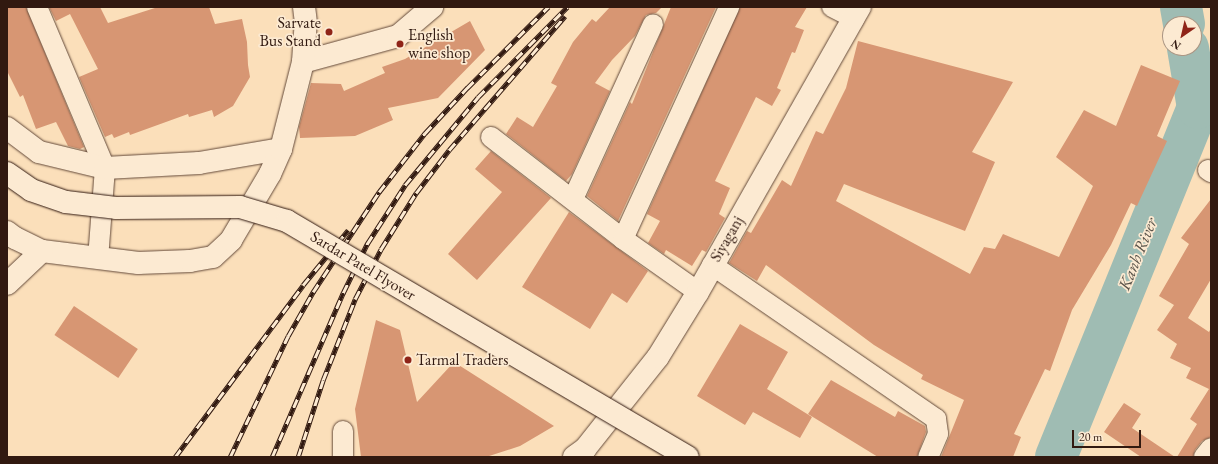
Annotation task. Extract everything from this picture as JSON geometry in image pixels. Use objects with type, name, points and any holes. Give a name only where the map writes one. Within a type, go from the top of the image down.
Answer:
[{"type":"street","points":[[37,7],[105,168],[98,258]]},
{"type":"street","points":[[10,239],[42,251],[138,263],[190,261],[213,257],[231,240],[270,174],[281,148],[303,62],[306,23],[304,7]]},
{"type":"street","points":[[303,62],[398,36],[432,7]]},
{"type":"street","points":[[623,239],[729,7]]},
{"type":"street","points":[[832,7],[857,13]]},
{"type":"street","name":"Siyaganj","points":[[574,457],[585,449],[658,357],[698,292],[712,265],[857,13]]},
{"type":"street","points":[[572,199],[653,24]]},
{"type":"street","points":[[7,128],[39,152],[105,168],[199,163],[281,148]]},
{"type":"street","points":[[491,137],[623,239],[698,292]]},
{"type":"street","name":"Sardar Patel Flyover","points":[[7,173],[31,190],[66,202],[116,208],[177,206],[240,207],[287,221],[688,457]]},
{"type":"street","points":[[7,284],[42,251]]},
{"type":"street","points":[[712,265],[936,419],[938,434],[928,457]]},
{"type":"street","points":[[343,431],[343,457]]},
{"type":"street","points":[[1204,457],[1211,448]]},
{"type":"building","points":[[7,7],[26,7],[84,147],[80,149],[68,146],[56,122],[36,129],[23,95],[20,97],[7,71]]},
{"type":"building","points":[[49,7],[100,7],[108,23],[158,7],[209,7],[215,24],[242,19],[247,42],[250,77],[233,106],[214,117],[212,110],[189,117],[188,114],[130,135],[129,132],[114,138],[112,134],[105,137],[79,77],[98,69],[70,14],[56,21]]},
{"type":"building","points":[[610,7],[662,7],[656,13],[646,15],[635,36],[612,60],[595,83],[610,91],[572,174],[566,181],[506,134],[517,117],[533,127],[557,86],[551,83],[573,42],[592,19],[596,22]]},
{"type":"building","points":[[671,7],[716,7],[618,221],[587,196],[630,102],[632,104]]},
{"type":"building","points":[[740,7],[807,7],[795,27],[804,30],[795,53],[792,52],[777,88],[781,90],[772,106],[756,97],[715,181],[730,188],[719,214],[725,218],[706,252],[702,250],[692,266],[666,250],[664,254],[648,243],[660,221],[647,214]]},
{"type":"building","points":[[470,21],[485,50],[438,98],[388,108],[393,120],[355,136],[300,138],[299,127],[311,83],[341,84],[344,91],[385,73],[382,67],[405,59]]},
{"type":"building","points":[[858,41],[1013,82],[972,152],[995,162],[965,231],[844,184],[836,201],[970,274],[984,247],[995,249],[1003,234],[1059,257],[1093,186],[1056,157],[1084,110],[1116,126],[1141,65],[1180,81],[1157,136],[1167,141],[1137,206],[1131,203],[1111,245],[1072,310],[1050,371],[1045,369],[1014,434],[1021,437],[1013,457],[941,457],[964,400],[921,379],[923,375],[874,345],[766,265],[757,281],[729,263],[747,231],[751,233],[782,180],[791,186],[816,131],[823,134],[846,88]]},
{"type":"building","points":[[491,151],[551,198],[477,280],[448,254],[502,192],[475,169]]},
{"type":"building","points":[[1211,199],[1211,279],[1188,318],[1209,332],[1211,328],[1211,437],[1202,441],[1195,450],[1193,457],[1177,457],[1197,424],[1190,419],[1209,389],[1186,378],[1191,368],[1170,358],[1177,344],[1157,330],[1174,305],[1159,296],[1189,244],[1181,238]]},
{"type":"building","points":[[569,212],[648,271],[627,303],[612,293],[590,329],[522,287]]},
{"type":"building","points":[[74,306],[138,349],[118,378],[54,335]]},
{"type":"building","name":"Tarmal Traders","points":[[376,320],[400,330],[417,402],[454,362],[554,426],[520,446],[486,457],[361,457],[355,409]]},
{"type":"building","points":[[740,324],[788,352],[767,389],[812,417],[800,438],[753,412],[745,425],[697,396]]},
{"type":"building","points":[[831,380],[895,417],[898,411],[925,426],[926,432],[917,457],[878,457],[808,414]]},
{"type":"building","points":[[1124,403],[1141,414],[1132,428],[1175,457],[1141,457],[1104,432]]},
{"type":"waterway","name":"Kanh River","points":[[1181,7],[1183,16]]},
{"type":"waterway","name":"Kanh River","points":[[1056,457],[1198,108],[1189,56]]},
{"type":"railway","points":[[230,457],[288,336],[313,292],[379,192],[425,133],[467,88],[548,7]]},
{"type":"railway","points":[[272,457],[343,293],[367,244],[405,185],[478,97],[567,7]]},
{"type":"railway","points":[[298,457],[323,380],[355,299],[381,249],[416,193],[449,150],[565,16]]},
{"type":"railway","points":[[175,457],[303,285],[348,230]]},
{"type":"place","name":"Sarvate Bus Stand","points":[[329,32]]},
{"type":"place","name":"English wine shop","points":[[400,44]]},
{"type":"place","name":"Tarmal Traders","points":[[408,360]]}]
